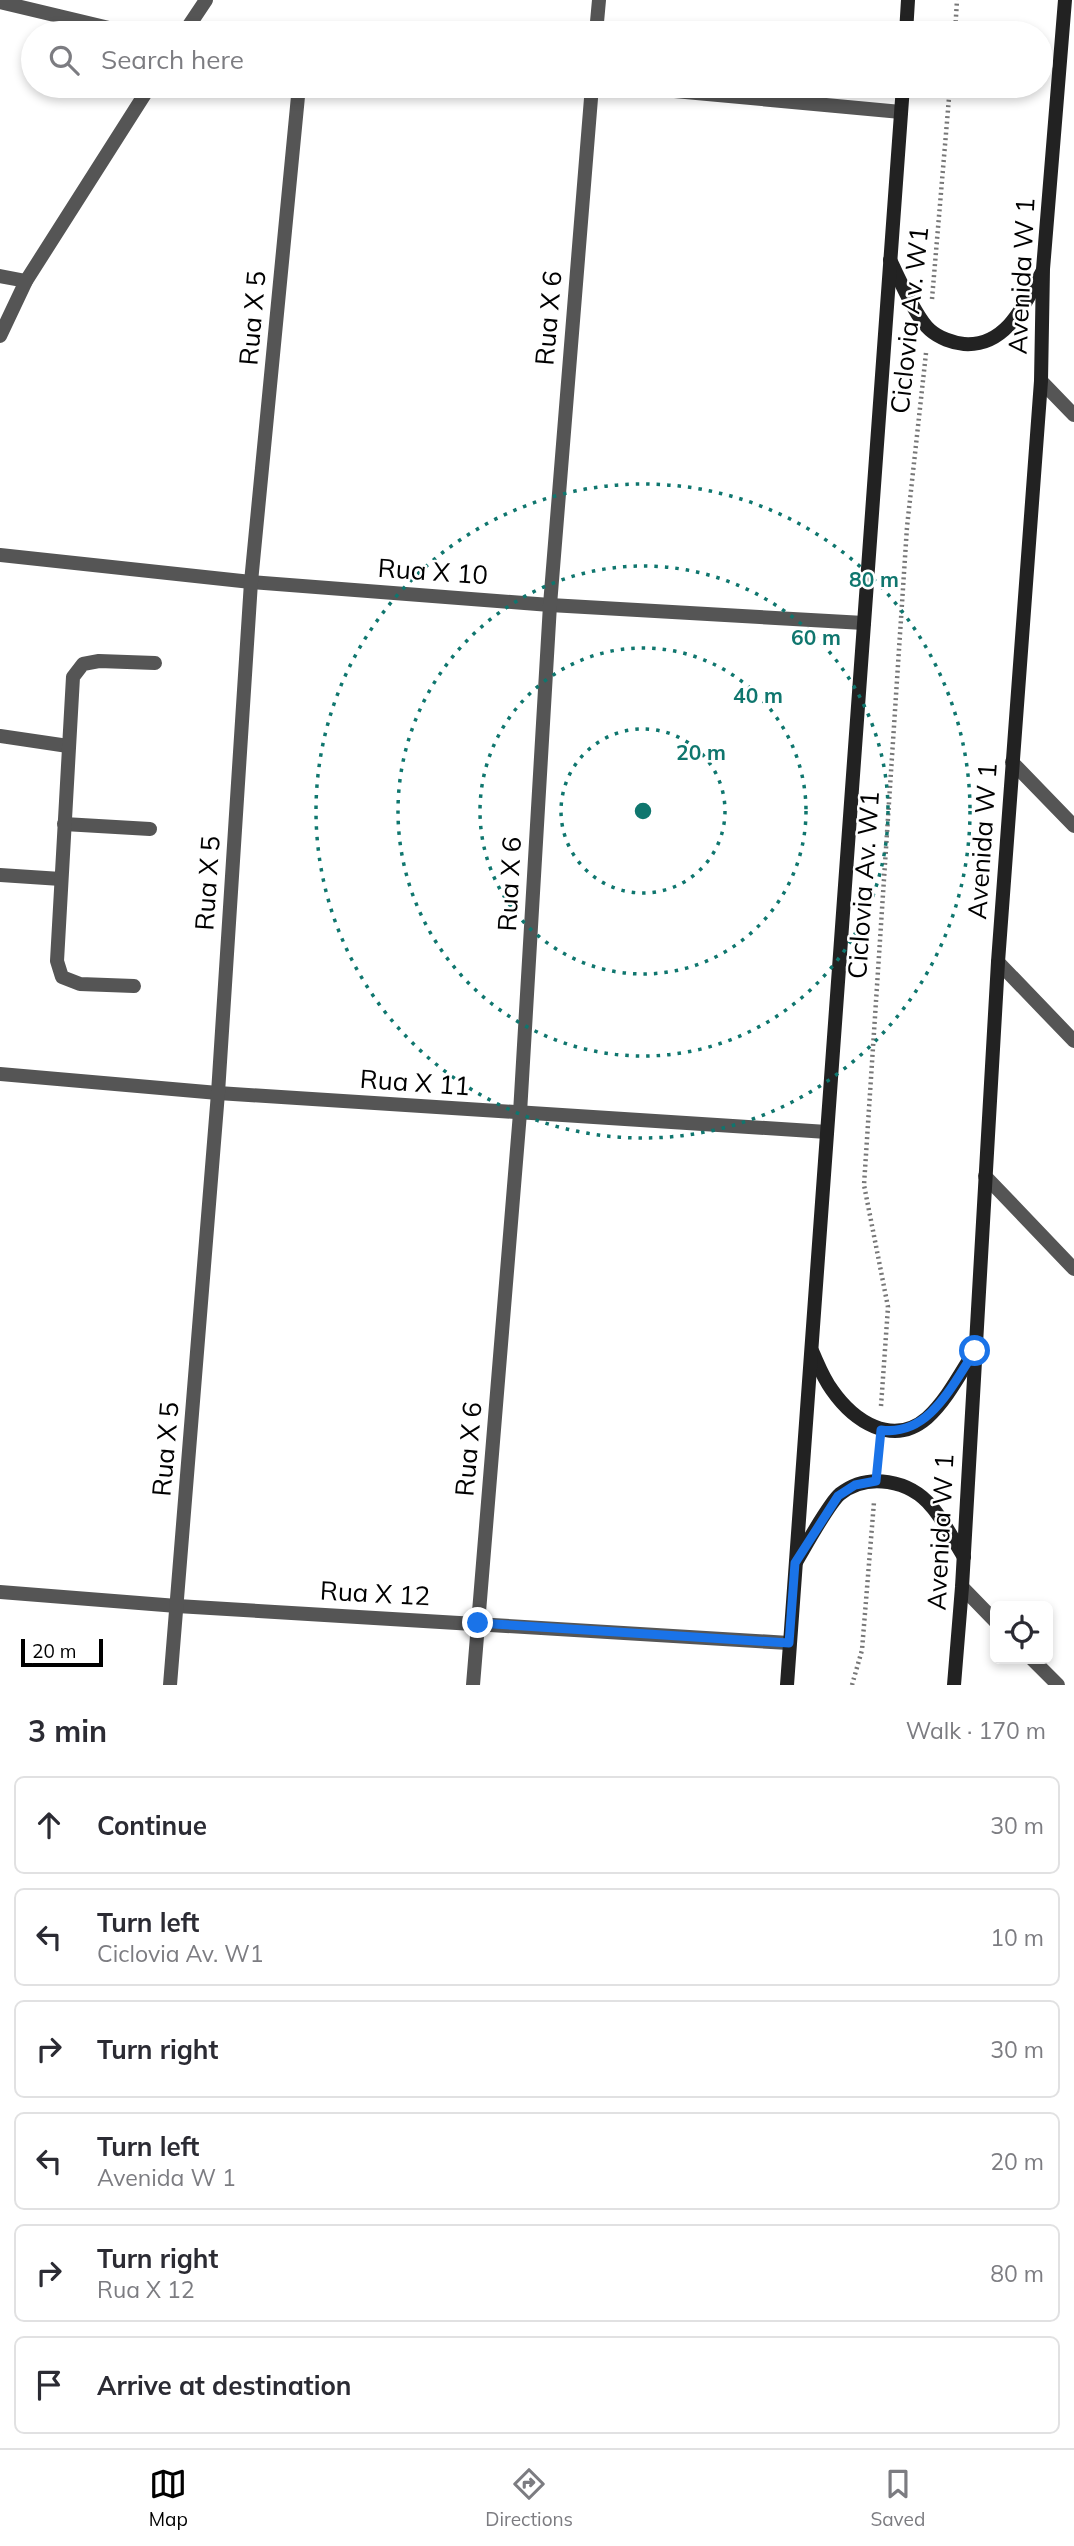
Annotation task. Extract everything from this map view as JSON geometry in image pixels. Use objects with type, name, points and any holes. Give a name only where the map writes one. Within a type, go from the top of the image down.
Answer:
[{"type":"main road","points":[[907,21],[908,0]]},
{"type":"main road","name":"Avenida W 1","points":[[954,1685],[964,1557],[998,962],[1041,381],[1043,269],[1065,0]]},
{"type":"main road","points":[[787,1685],[902,98]]},
{"type":"main road","points":[[889,259],[929,330],[957,343],[972,344],[995,338],[1013,322],[1043,269]]},
{"type":"main road","points":[[811,1350],[831,1388],[850,1413],[881,1430],[894,1432],[914,1426],[927,1418],[975,1351]]},
{"type":"main road","points":[[795,1563],[838,1496],[855,1485],[876,1481],[892,1482],[911,1489],[932,1506],[964,1557]]},
{"type":"street","points":[[192,21],[206,0]]},
{"type":"street","points":[[597,21],[599,0]]},
{"type":"street","points":[[0,2],[80,21]]},
{"type":"street","points":[[0,336],[26,281],[142,98]]},
{"type":"street","name":"Rua X 5","points":[[170,1685],[218,1093],[251,582],[298,98]]},
{"type":"street","name":"Rua X 6","points":[[473,1685],[520,1113],[550,605],[591,98]]},
{"type":"street","points":[[750,98],[901,112]]},
{"type":"street","points":[[0,276],[26,281]]},
{"type":"street","points":[[1041,381],[1074,415]]},
{"type":"street","name":"Rua X 10","points":[[0,555],[251,582],[550,605],[864,623]]},
{"type":"street","points":[[134,986],[80,984],[62,977],[57,961],[68,746],[73,677],[83,664],[99,661],[155,663]]},
{"type":"street","points":[[0,736],[68,746]]},
{"type":"street","points":[[1012,762],[1074,826]]},
{"type":"street","points":[[64,824],[150,829]]},
{"type":"street","points":[[0,875],[61,879]]},
{"type":"street","points":[[998,962],[1074,1041]]},
{"type":"street","name":"Rua X 11","points":[[0,1074],[218,1093],[827,1132]]},
{"type":"street","points":[[985,1176],[1074,1269]]},
{"type":"street","points":[[962,1587],[990,1616]]},
{"type":"street","name":"Rua X 12","points":[[0,1592],[177,1606],[789,1643]]},
{"type":"street","points":[[1037,1664],[1058,1685]]},
{"type":"path","points":[[956,21],[957,0]]},
{"type":"path","name":"Ciclovia Av. W1","points":[[881,1430],[888,1307],[864,1185],[907,527],[929,330],[949,98]]},
{"type":"path","points":[[852,1685],[862,1650],[876,1481]]},
{"type":"route","points":[[478,1623],[789,1643],[795,1563],[838,1496],[855,1485],[876,1481],[881,1430],[894,1432],[914,1426],[927,1418],[975,1351]]}]
